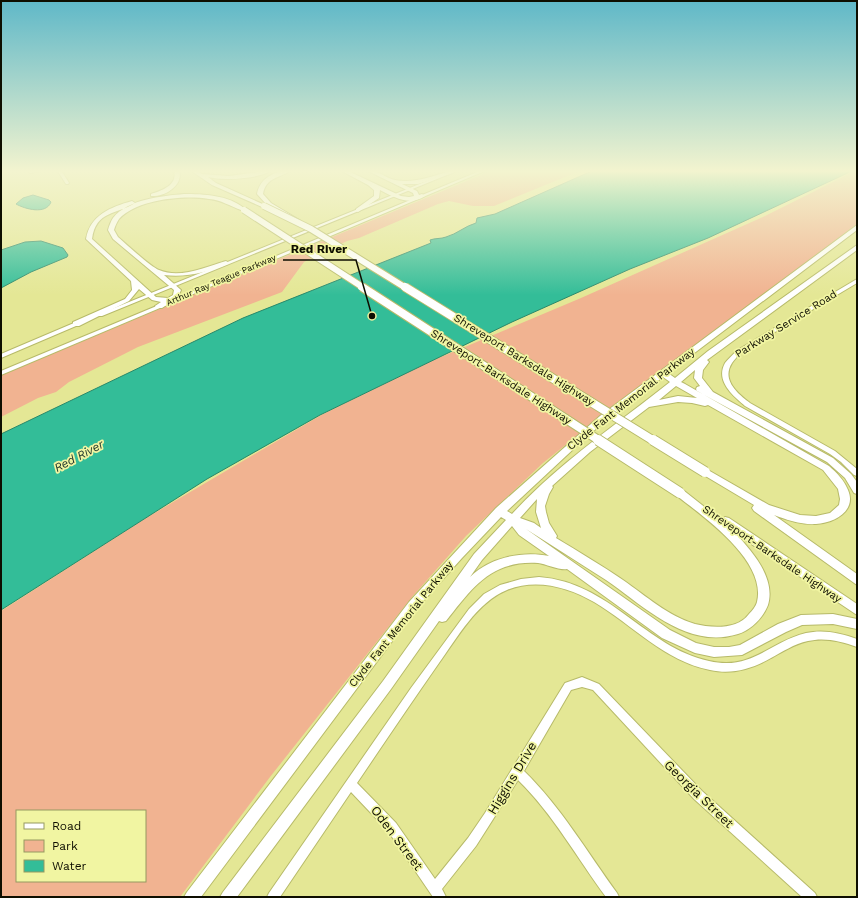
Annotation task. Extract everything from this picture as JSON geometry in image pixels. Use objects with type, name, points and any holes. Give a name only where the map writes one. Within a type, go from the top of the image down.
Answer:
[{"type":"main road","points":[[109,212],[100,218],[91,228],[89,239],[93,245],[156,300],[169,300],[181,297]]},
{"type":"main road","points":[[125,212],[111,226],[112,234],[173,286],[178,292],[160,306]]},
{"type":"main road","name":"Shreveport-Barksdale Highway","points":[[247,212],[857,610]]},
{"type":"main road","name":"Shreveport Barksdale Highway","points":[[279,212],[311,229],[705,472],[771,517],[857,580]]},
{"type":"main road","name":"Clyde Fant Memorial Parkway","points":[[192,897],[409,611],[451,561],[499,511],[568,448],[857,227]]},
{"type":"main road","name":"Clyde Fant Memorial Parkway","points":[[228,897],[393,677],[478,557],[512,519],[555,477],[587,450],[633,416],[711,353],[857,247]]},
{"type":"main road","points":[[156,272],[172,275],[187,274],[226,263]]},
{"type":"main road","points":[[76,324],[130,299],[136,290],[134,282]]},
{"type":"main road","points":[[705,472],[758,503],[795,518],[815,521],[825,519],[834,516],[844,505],[843,490],[839,482],[826,468],[717,402],[705,389],[698,378],[699,370],[711,353]]},
{"type":"main road","points":[[663,374],[682,386],[717,402],[830,460],[848,476],[857,490]]},
{"type":"main road","points":[[633,416],[651,405],[666,400],[717,402]]},
{"type":"main road","points":[[555,477],[541,499],[539,508],[545,528],[558,544]]},
{"type":"main road","points":[[499,511],[512,519],[530,526],[660,613],[682,624],[711,632],[739,628],[749,623],[756,616],[761,607],[763,588],[758,570],[745,549],[733,535],[680,493]]},
{"type":"main road","points":[[512,519],[523,532],[666,634],[678,641],[706,651],[729,652],[742,650],[782,628],[801,620],[833,619],[857,624]]},
{"type":"main road","points":[[393,677],[467,586],[492,565],[520,559],[543,559],[559,563],[579,572]]},
{"type":"street","name":"Arthur Ray Teague Parkway","points":[[1,356],[76,324],[353,212]]},
{"type":"street","name":"Arthur Ray Teague Parkway","points":[[1,373],[384,212]]},
{"type":"street","name":"Parkway Service Road","points":[[857,281],[738,352],[725,367],[727,384],[735,395],[749,407],[830,451],[857,473]]},
{"type":"street","points":[[273,897],[421,680],[468,617],[487,596],[506,586],[530,581],[545,581],[575,588],[597,600],[658,644],[692,662],[710,666],[742,667],[757,662],[787,644],[802,638],[816,636],[838,637],[857,643]]},
{"type":"street","name":"Higgins Drive","points":[[437,893],[464,855],[568,686],[582,682],[594,685]]},
{"type":"street","name":"Georgia Street","points":[[594,685],[632,723],[658,754],[698,795],[811,897]]},
{"type":"street","points":[[516,771],[532,786],[553,811],[613,897]]},
{"type":"street","name":"Oden Street","points":[[350,784],[392,828],[437,893]]},
{"type":"green space","points":[[392,212],[420,212],[359,238],[347,241],[304,262],[282,292],[138,347],[69,382],[56,392],[38,398],[1,417],[1,375]]},
{"type":"green space","points":[[773,212],[857,212],[857,224],[613,407],[543,463],[466,536],[413,596],[270,777],[180,897],[1,897],[1,611],[146,518],[323,414],[429,362],[581,298]]},
{"type":"water","points":[[500,212],[764,212],[708,238],[630,269],[512,322],[320,415],[207,479],[1,610],[1,434],[243,318],[431,243],[430,240],[450,236],[476,223],[477,218]]},
{"type":"water","points":[[41,241],[63,248],[68,255],[67,257],[31,272],[1,288],[1,250],[25,242]]},
{"type":"place","name":"Red River","points":[[372,316]]}]
